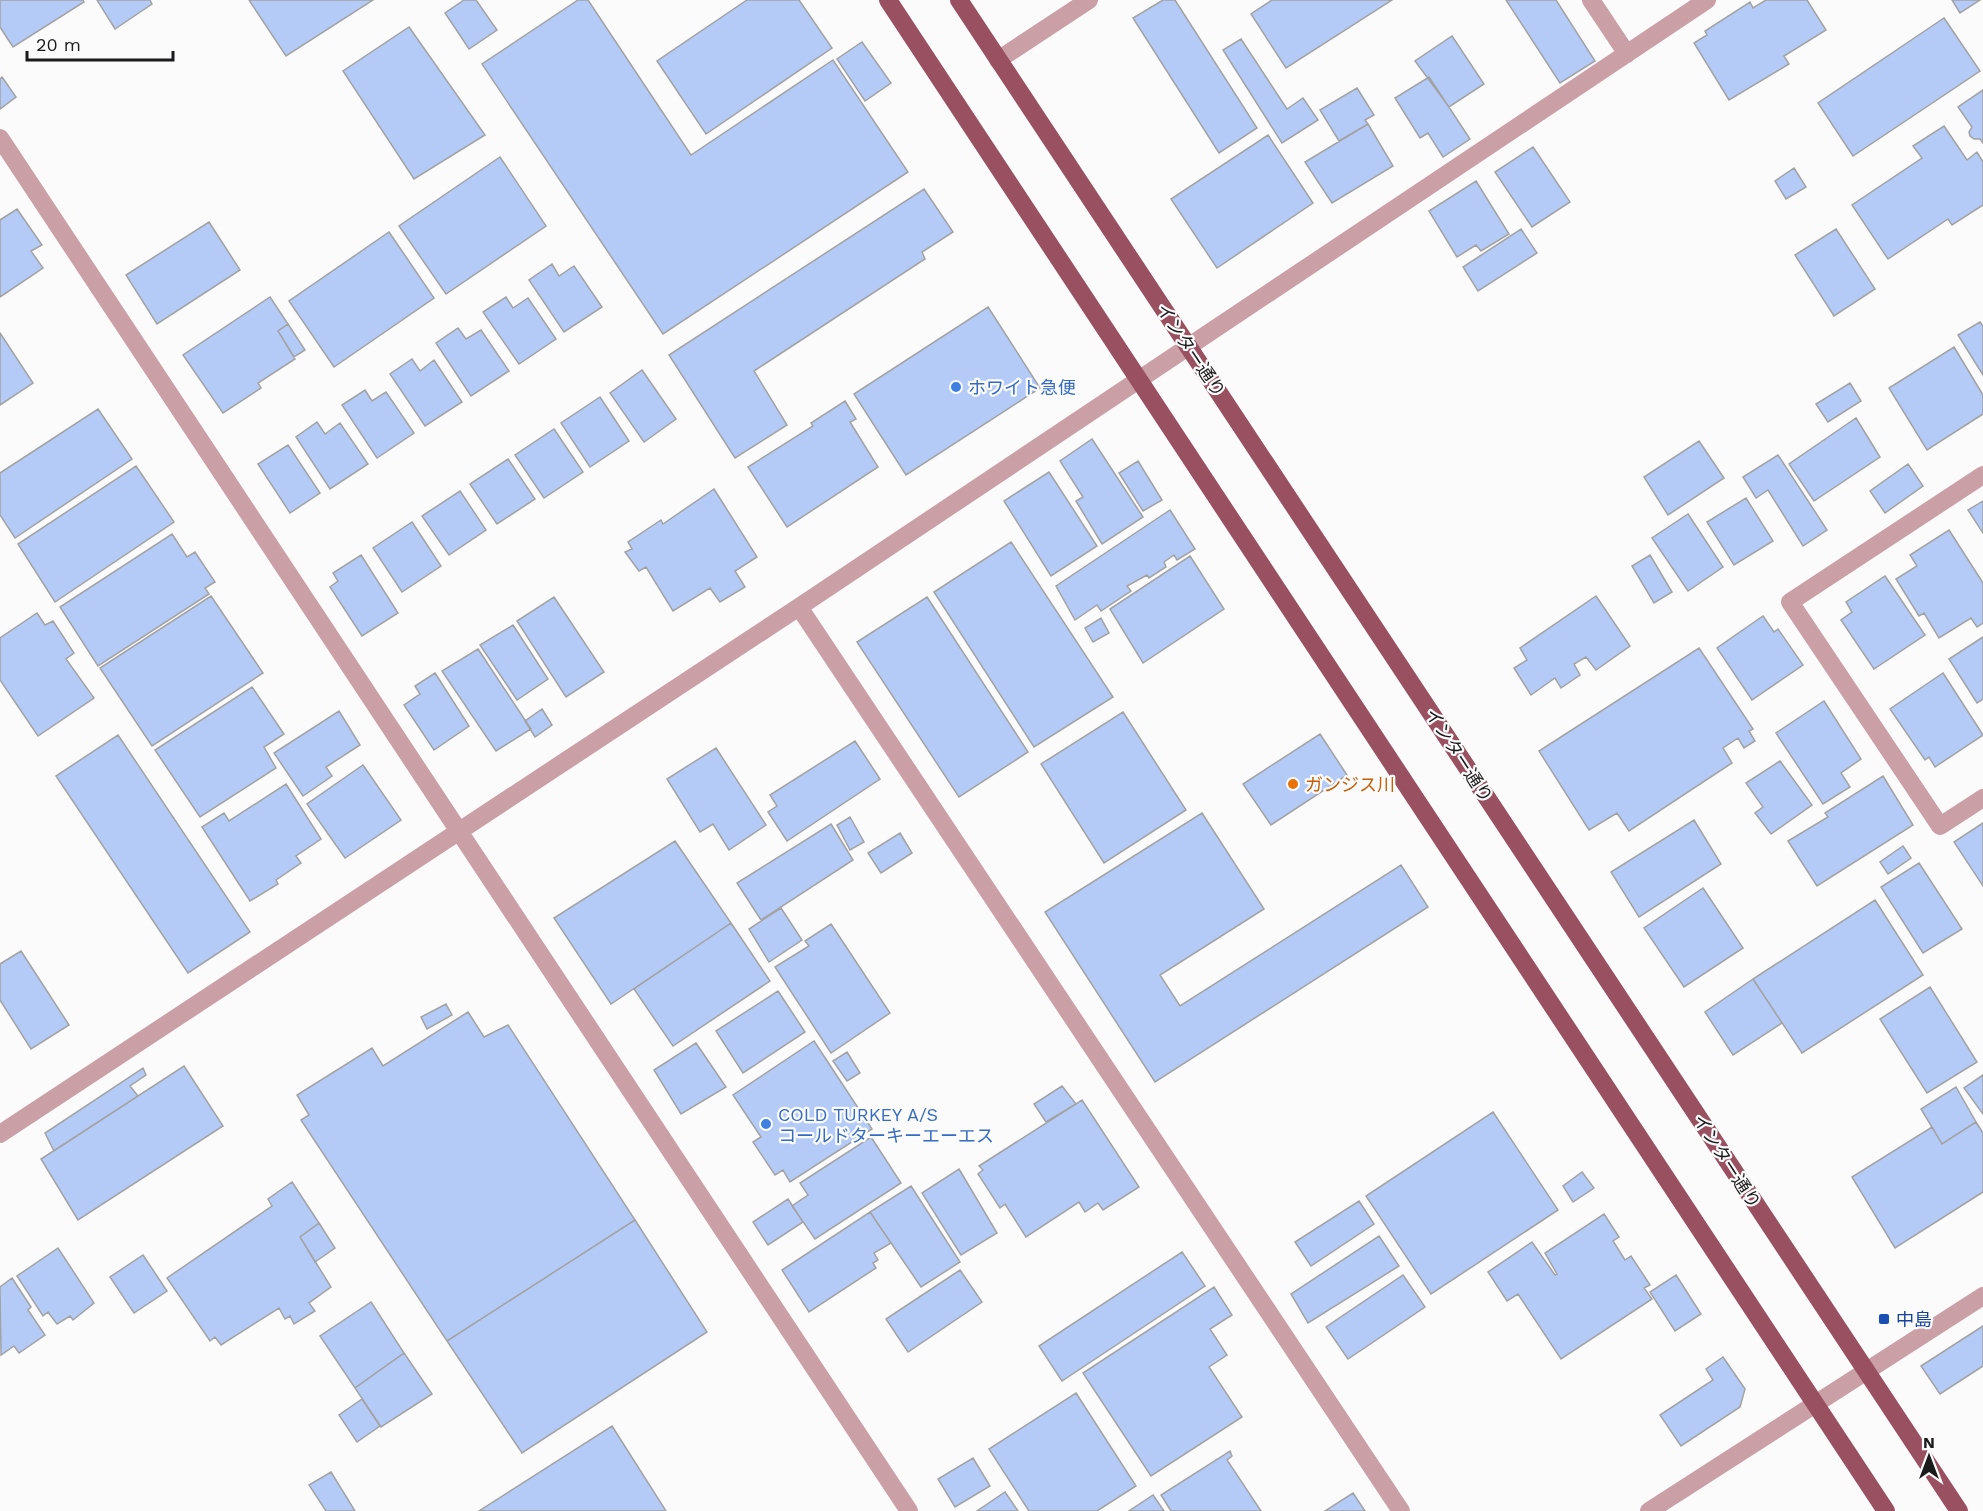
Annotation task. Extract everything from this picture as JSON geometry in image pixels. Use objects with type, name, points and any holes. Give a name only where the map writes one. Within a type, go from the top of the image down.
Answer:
[{"type":"main road","points":[[888,0],[1886,1511]]},
{"type":"main road","name":"インター通り","points":[[959,0],[1959,1511]]},
{"type":"street","points":[[998,60],[1089,0]]},
{"type":"street","points":[[1591,0],[1627,54]]},
{"type":"street","points":[[0,1134],[799,607],[1707,0]]},
{"type":"street","points":[[0,138],[909,1511]]},
{"type":"street","points":[[1983,476],[1790,602],[1940,826],[1983,798]]},
{"type":"street","points":[[799,607],[1401,1511]]},
{"type":"street","points":[[1649,1511],[1983,1296]]},
{"type":"building","points":[[0,0],[83,0],[84,2],[13,47],[0,27]]},
{"type":"building","points":[[97,0],[150,0],[152,4],[115,29]]},
{"type":"building","points":[[249,0],[373,0],[286,56]]},
{"type":"building","points":[[464,0],[476,0],[497,30],[469,49],[445,13]]},
{"type":"building","points":[[578,0],[588,0],[691,155],[833,60],[908,172],[663,334],[482,64]]},
{"type":"building","points":[[747,0],[799,0],[832,48],[706,134],[657,61]]},
{"type":"building","points":[[1163,0],[1175,0],[1257,128],[1219,153],[1133,18]]},
{"type":"building","points":[[1272,0],[1392,0],[1286,68],[1251,14]]},
{"type":"building","points":[[1506,0],[1556,0],[1595,61],[1560,83]]},
{"type":"building","points":[[1766,0],[1807,0],[1826,30],[1784,56],[1789,64],[1729,100],[1694,43],[1707,35],[1705,31],[1750,2],[1753,8]]},
{"type":"building","points":[[1952,0],[1980,0],[1960,13]]},
{"type":"building","points":[[1944,18],[1980,71],[1853,156],[1818,103]]},
{"type":"building","points":[[409,27],[485,135],[414,179],[343,71]]},
{"type":"building","points":[[1452,36],[1484,84],[1449,107],[1415,61]]},
{"type":"building","points":[[1241,39],[1287,109],[1303,98],[1318,120],[1282,143],[1223,50]]},
{"type":"building","points":[[862,42],[891,83],[865,101],[837,59]]},
{"type":"building","points":[[2,77],[16,97],[0,109],[0,79]]},
{"type":"building","points":[[1429,77],[1470,139],[1443,157],[1428,133],[1420,138],[1395,98]]},
{"type":"building","points":[[1357,88],[1374,115],[1365,120],[1368,124],[1339,141],[1320,110]]},
{"type":"building","points":[[1983,90],[1983,143],[1980,139],[1970,136],[1969,132],[1972,127],[1958,107]]},
{"type":"building","points":[[1368,124],[1393,166],[1332,203],[1305,162]]},
{"type":"building","points":[[1944,126],[1967,160],[1977,152],[1983,162],[1983,205],[1952,225],[1948,219],[1888,259],[1852,205],[1922,158],[1913,146]]},
{"type":"building","points":[[1268,135],[1313,203],[1217,268],[1171,199]]},
{"type":"building","points":[[1533,147],[1570,202],[1532,227],[1495,172]]},
{"type":"building","points":[[500,157],[546,226],[446,294],[399,226]]},
{"type":"building","points":[[1794,168],[1806,187],[1786,199],[1775,181]]},
{"type":"building","points":[[1476,181],[1509,234],[1481,251],[1476,245],[1457,257],[1429,211]]},
{"type":"building","points":[[924,189],[953,232],[922,252],[925,259],[754,371],[787,425],[735,458],[669,355]]},
{"type":"building","points":[[17,209],[42,245],[31,251],[43,268],[0,297],[0,220]]},
{"type":"building","points":[[209,222],[240,270],[157,324],[126,275]]},
{"type":"building","points":[[1521,229],[1537,253],[1478,291],[1463,267]]},
{"type":"building","points":[[1836,229],[1875,289],[1834,316],[1795,255]]},
{"type":"building","points":[[389,232],[434,298],[334,367],[289,301]]},
{"type":"building","points":[[552,264],[559,276],[574,266],[602,307],[564,332],[529,280]]},
{"type":"building","points":[[270,297],[288,324],[278,331],[295,359],[258,383],[261,388],[223,413],[183,355]]},
{"type":"building","points":[[506,297],[513,308],[528,298],[556,339],[519,364],[483,312]]},
{"type":"building","points":[[988,307],[1040,388],[906,475],[854,394]]},
{"type":"building","points":[[1980,322],[1983,326],[1983,375],[1958,335]]},
{"type":"building","points":[[288,324],[305,350],[294,357],[278,331]]},
{"type":"building","points":[[458,328],[466,339],[481,330],[509,371],[471,396],[436,343]]},
{"type":"building","points":[[0,333],[33,383],[0,405]]},
{"type":"building","points":[[1954,347],[1983,395],[1983,414],[1927,450],[1889,388]]},
{"type":"building","points":[[412,359],[420,371],[434,360],[462,402],[425,426],[390,374]]},
{"type":"building","points":[[642,370],[676,419],[644,442],[610,393]]},
{"type":"building","points":[[1850,383],[1861,401],[1828,422],[1816,404]]},
{"type":"building","points":[[365,390],[372,401],[386,392],[414,433],[377,458],[342,405]]},
{"type":"building","points":[[600,397],[629,441],[590,467],[561,423]]},
{"type":"building","points":[[845,401],[856,419],[850,422],[878,467],[787,527],[748,467],[813,426],[811,423]]},
{"type":"building","points":[[98,409],[132,459],[15,538],[0,515],[0,473]]},
{"type":"building","points":[[1856,418],[1880,457],[1814,501],[1789,464]]},
{"type":"building","points":[[317,422],[325,434],[340,423],[368,464],[330,489],[296,437]]},
{"type":"building","points":[[554,429],[583,472],[544,498],[515,455]]},
{"type":"building","points":[[1092,439],[1143,517],[1102,544],[1076,501],[1083,497],[1060,461]]},
{"type":"building","points":[[1699,441],[1724,478],[1668,515],[1644,477]]},
{"type":"building","points":[[288,445],[320,493],[290,513],[258,464]]},
{"type":"building","points":[[1778,455],[1827,530],[1803,546],[1768,490],[1756,498],[1743,477]]},
{"type":"building","points":[[508,459],[535,499],[497,524],[470,484]]},
{"type":"building","points":[[1138,461],[1162,500],[1143,511],[1119,473]]},
{"type":"building","points":[[1908,464],[1923,486],[1885,513],[1870,491]]},
{"type":"building","points":[[136,466],[174,522],[55,602],[18,544]]},
{"type":"building","points":[[1049,472],[1097,546],[1051,576],[1004,501]]},
{"type":"building","points":[[714,489],[757,557],[735,571],[745,587],[720,602],[710,588],[673,611],[646,567],[639,571],[625,552],[632,549],[628,542],[661,520],[663,524]]},
{"type":"building","points":[[460,491],[486,530],[449,555],[422,516]]},
{"type":"building","points":[[1746,498],[1773,541],[1734,565],[1707,522]]},
{"type":"building","points":[[1983,501],[1983,533],[1968,510]]},
{"type":"building","points":[[1170,510],[1195,549],[1177,560],[1174,555],[1164,562],[1166,567],[1149,578],[1147,575],[1127,586],[1131,591],[1101,611],[1097,605],[1075,620],[1056,586]]},
{"type":"building","points":[[1688,514],[1723,567],[1688,591],[1652,538]]},
{"type":"building","points":[[412,522],[441,566],[402,592],[373,548]]},
{"type":"building","points":[[1949,530],[1983,583],[1983,623],[1977,627],[1971,618],[1939,638],[1924,613],[1919,616],[1896,579],[1917,566],[1910,555]]},
{"type":"building","points":[[172,534],[187,557],[195,552],[215,582],[205,588],[209,594],[98,666],[60,607]]},
{"type":"building","points":[[1011,542],[1113,697],[1034,747],[934,592]]},
{"type":"building","points":[[361,555],[398,613],[362,636],[330,587],[338,581],[333,573]]},
{"type":"building","points":[[1650,555],[1672,592],[1654,603],[1632,566]]},
{"type":"building","points":[[1190,556],[1224,609],[1143,663],[1110,609]]},
{"type":"building","points":[[1885,576],[1925,635],[1874,669],[1841,620],[1852,612],[1846,602]]},
{"type":"building","points":[[211,596],[263,673],[152,746],[100,668]]},
{"type":"building","points":[[1596,596],[1630,646],[1596,670],[1586,657],[1574,664],[1580,675],[1561,688],[1555,678],[1531,695],[1514,668],[1527,660],[1520,648]]},
{"type":"building","points":[[554,597],[604,672],[566,697],[517,621]]},
{"type":"building","points":[[927,597],[1028,752],[959,797],[857,642]]},
{"type":"building","points":[[37,613],[45,625],[53,621],[74,653],[66,659],[94,698],[38,736],[0,680],[0,638]]},
{"type":"building","points":[[1763,616],[1774,632],[1778,629],[1803,665],[1752,700],[1717,648]]},
{"type":"building","points":[[1101,618],[1109,633],[1093,642],[1085,628]]},
{"type":"building","points":[[513,625],[548,679],[517,700],[480,645]]},
{"type":"building","points":[[1983,637],[1983,699],[1977,703],[1949,659]]},
{"type":"building","points":[[1699,648],[1753,729],[1749,731],[1755,741],[1744,748],[1738,738],[1723,748],[1732,763],[1629,831],[1617,813],[1589,830],[1539,751]]},
{"type":"building","points":[[478,649],[531,729],[496,751],[442,671]]},
{"type":"building","points":[[435,673],[469,726],[434,750],[404,705],[420,694],[415,686]]},
{"type":"building","points":[[1943,673],[1983,735],[1935,767],[1929,757],[1925,760],[1890,709]]},
{"type":"building","points":[[252,687],[284,734],[264,747],[276,768],[200,817],[155,750]]},
{"type":"building","points":[[1824,701],[1861,759],[1841,773],[1850,787],[1823,804],[1776,733]]},
{"type":"building","points":[[542,709],[552,725],[535,737],[525,721]]},
{"type":"building","points":[[339,711],[360,745],[326,767],[332,776],[303,796],[274,753]]},
{"type":"building","points":[[1123,712],[1186,810],[1104,863],[1041,764]]},
{"type":"building","points":[[1320,734],[1347,775],[1271,825],[1243,784]]},
{"type":"building","points":[[118,735],[250,932],[188,973],[56,776]]},
{"type":"building","points":[[855,741],[880,779],[787,841],[768,812],[777,806],[770,795]]},
{"type":"building","points":[[716,748],[766,825],[729,850],[713,824],[700,832],[667,779]]},
{"type":"building","points":[[1780,761],[1812,805],[1771,834],[1755,813],[1763,807],[1746,783]]},
{"type":"building","points":[[363,765],[401,820],[345,858],[307,804]]},
{"type":"building","points":[[1883,776],[1913,825],[1817,886],[1788,841],[1828,817],[1825,813]]},
{"type":"building","points":[[286,784],[321,839],[296,856],[301,863],[276,880],[278,884],[250,901],[202,827],[224,813],[229,821]]},
{"type":"building","points":[[1202,813],[1264,909],[1160,975],[1180,1006],[1401,865],[1428,907],[1155,1082],[1045,912]]},
{"type":"building","points":[[850,817],[864,842],[850,850],[837,825]]},
{"type":"building","points":[[1694,820],[1721,864],[1639,917],[1611,872]]},
{"type":"building","points":[[1983,823],[1983,886],[1954,842]]},
{"type":"building","points":[[831,824],[853,860],[761,920],[737,883]]},
{"type":"building","points":[[900,833],[912,853],[881,873],[868,853]]},
{"type":"building","points":[[675,841],[731,923],[611,1004],[554,918]]},
{"type":"building","points":[[1903,846],[1911,858],[1888,874],[1880,862]]},
{"type":"building","points":[[1919,863],[1962,929],[1923,953],[1881,887]]},
{"type":"building","points":[[1703,888],[1743,948],[1684,987],[1644,928]]},
{"type":"building","points":[[1875,900],[1923,975],[1802,1053],[1753,979]]},
{"type":"building","points":[[781,908],[802,940],[769,962],[749,929]]},
{"type":"building","points":[[731,923],[770,981],[673,1046],[634,989]]},
{"type":"building","points":[[831,924],[890,1013],[831,1053],[775,967],[809,946],[805,941]]},
{"type":"building","points":[[21,951],[69,1025],[31,1049],[0,1000],[0,964]]},
{"type":"building","points":[[1753,979],[1782,1023],[1733,1055],[1705,1012]]},
{"type":"building","points":[[1930,987],[1977,1062],[1927,1093],[1880,1019]]},
{"type":"building","points":[[778,991],[805,1032],[743,1073],[716,1031]]},
{"type":"building","points":[[446,1004],[452,1015],[427,1029],[421,1017]]},
{"type":"building","points":[[468,1012],[484,1037],[508,1025],[635,1220],[447,1341],[301,1120],[309,1115],[297,1095],[372,1048],[383,1066]]},
{"type":"building","points":[[814,1041],[872,1129],[790,1182],[783,1170],[775,1175],[753,1142],[761,1137],[733,1095]]},
{"type":"building","points":[[696,1043],[726,1087],[681,1114],[654,1070]]},
{"type":"building","points":[[847,1052],[860,1073],[847,1081],[833,1061]]},
{"type":"building","points":[[184,1066],[223,1126],[78,1220],[41,1159]]},
{"type":"building","points":[[143,1068],[146,1075],[130,1086],[138,1096],[54,1151],[45,1133]]},
{"type":"building","points":[[1983,1075],[1983,1114],[1964,1088]]},
{"type":"building","points":[[1062,1086],[1076,1104],[1046,1122],[1034,1104]]},
{"type":"building","points":[[1956,1087],[1976,1122],[1942,1144],[1921,1109]]},
{"type":"building","points":[[1082,1100],[1139,1187],[1103,1210],[1098,1203],[1085,1212],[1079,1202],[1026,1237],[1005,1204],[1000,1208],[978,1174],[983,1170],[979,1166]]},
{"type":"building","points":[[1493,1112],[1558,1210],[1431,1294],[1366,1196]]},
{"type":"building","points":[[1976,1122],[1983,1133],[1983,1192],[1895,1248],[1852,1177],[1932,1127],[1942,1144]]},
{"type":"building","points":[[871,1137],[901,1183],[815,1239],[792,1206],[808,1195],[800,1183]]},
{"type":"building","points":[[959,1169],[997,1233],[961,1255],[922,1193]]},
{"type":"building","points":[[1582,1172],[1594,1188],[1573,1202],[1563,1186]]},
{"type":"building","points":[[292,1182],[319,1223],[300,1237],[331,1287],[309,1303],[315,1311],[294,1324],[290,1316],[285,1319],[279,1308],[221,1345],[215,1337],[210,1341],[167,1278],[272,1206],[268,1199]]},
{"type":"building","points":[[911,1186],[960,1262],[921,1287],[870,1212]]},
{"type":"building","points":[[788,1199],[803,1222],[768,1245],[753,1222]]},
{"type":"building","points":[[1359,1201],[1374,1224],[1311,1266],[1295,1242]]},
{"type":"building","points":[[870,1212],[891,1243],[874,1253],[878,1260],[873,1263],[876,1268],[809,1312],[782,1270]]},
{"type":"building","points":[[1604,1214],[1619,1237],[1613,1241],[1625,1260],[1631,1256],[1650,1285],[1644,1288],[1652,1299],[1561,1359],[1518,1294],[1507,1301],[1488,1272],[1532,1242],[1555,1275],[1557,1274],[1545,1253]]},
{"type":"building","points":[[635,1220],[707,1332],[522,1453],[447,1341]]},
{"type":"building","points":[[319,1223],[335,1248],[315,1262],[300,1237]]},
{"type":"building","points":[[1379,1236],[1399,1266],[1308,1323],[1291,1294]]},
{"type":"building","points":[[58,1248],[94,1303],[73,1320],[70,1316],[57,1324],[48,1312],[43,1316],[17,1276]]},
{"type":"building","points":[[1182,1252],[1205,1286],[1062,1381],[1039,1346]]},
{"type":"building","points":[[143,1255],[167,1291],[134,1313],[110,1277]]},
{"type":"building","points":[[960,1270],[982,1302],[908,1352],[886,1319]]},
{"type":"building","points":[[1403,1275],[1425,1307],[1348,1359],[1326,1327]]},
{"type":"building","points":[[1676,1275],[1701,1314],[1675,1331],[1650,1292]]},
{"type":"building","points":[[12,1278],[31,1307],[28,1310],[45,1335],[19,1353],[14,1346],[1,1355],[0,1287]]},
{"type":"building","points":[[1214,1287],[1232,1315],[1210,1329],[1227,1355],[1209,1367],[1242,1417],[1151,1476],[1083,1373]]},
{"type":"building","points":[[371,1302],[404,1353],[355,1388],[320,1336]]},
{"type":"building","points":[[1983,1326],[1983,1366],[1940,1394],[1921,1366]]},
{"type":"building","points":[[404,1353],[432,1394],[381,1427],[355,1388]]},
{"type":"building","points":[[1723,1357],[1745,1389],[1740,1407],[1681,1446],[1660,1415],[1713,1380],[1706,1369]]},
{"type":"building","points":[[1076,1393],[1136,1486],[1097,1511],[1029,1511],[989,1449]]},
{"type":"building","points":[[362,1399],[380,1426],[357,1442],[339,1415]]},
{"type":"building","points":[[612,1426],[666,1511],[479,1511]]},
{"type":"building","points":[[1230,1451],[1232,1456],[1227,1460],[1261,1511],[1171,1511],[1161,1495]]},
{"type":"building","points":[[973,1458],[990,1486],[955,1507],[938,1479]]},
{"type":"building","points":[[331,1472],[355,1511],[326,1511],[309,1485]]},
{"type":"building","points":[[1005,1492],[1018,1511],[977,1511]]},
{"type":"building","points":[[1353,1493],[1365,1511],[1325,1511]]},
{"type":"building","points":[[1153,1495],[1164,1511],[1129,1511]]},
{"type":"place","name":"ホワイト急便","points":[[956,387]]},
{"type":"place","name":"ガンジス川","points":[[1293,784]]},
{"type":"place","name":"COLD TURKEY A/S コールドターキーエーエス","points":[[766,1124]]},
{"type":"place","name":"中島","points":[[1884,1319]]}]
